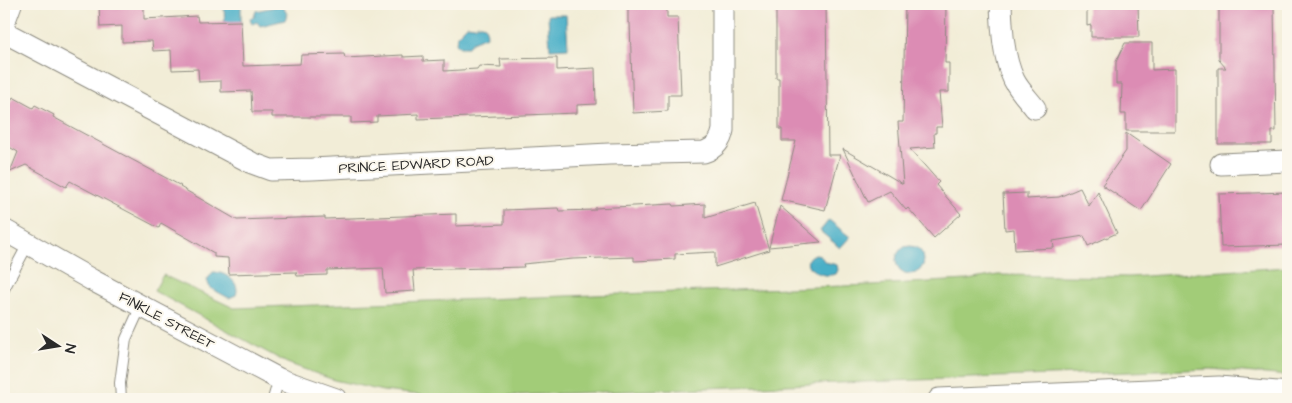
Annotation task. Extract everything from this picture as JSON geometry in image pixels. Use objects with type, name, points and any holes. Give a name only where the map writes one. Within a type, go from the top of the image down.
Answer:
[{"type":"street","points":[[4,23],[11,4]]},
{"type":"street","name":"PRINCE EDWARD ROAD","points":[[4,32],[252,163],[271,170],[284,170],[609,154],[704,152],[712,149],[719,142],[723,130],[723,4]]},
{"type":"street","points":[[1001,4],[1002,32],[1010,71],[1018,86],[1035,108]]},
{"type":"street","points":[[1221,164],[1288,161]]},
{"type":"street","name":"FINKLE STREET","points":[[4,230],[141,306],[279,379],[336,399]]},
{"type":"street","points":[[940,399],[1218,387],[1280,395]]},
{"type":"lane","points":[[4,289],[28,244]]},
{"type":"lane","points":[[121,399],[120,383],[126,339],[141,306]]},
{"type":"lane","points":[[273,399],[279,379]]},
{"type":"green space","points":[[1288,267],[1288,376],[1211,369],[466,397],[437,397],[383,391],[334,380],[287,363],[154,291],[163,275],[234,308],[871,285],[967,280],[998,275],[1129,277]]},
{"type":"water","points":[[228,4],[241,6],[241,27],[225,28],[224,7]]},
{"type":"water","points":[[282,5],[287,14],[285,20],[260,26],[257,22],[252,24],[250,18],[254,17],[256,11]]},
{"type":"water","points":[[548,15],[566,15],[568,48],[550,49]]},
{"type":"water","points":[[478,24],[485,26],[486,36],[472,42],[468,47],[460,47],[456,44],[457,35],[467,25],[475,26]]},
{"type":"water","points":[[829,220],[850,237],[840,248],[820,231]]},
{"type":"water","points":[[910,246],[920,250],[924,260],[920,270],[910,274],[900,270],[896,260],[900,250]]},
{"type":"water","points":[[816,254],[820,255],[825,262],[837,265],[838,270],[836,274],[821,274],[808,266],[809,258]]},
{"type":"water","points":[[213,272],[227,276],[234,282],[237,290],[236,295],[229,298],[210,288],[207,280]]},
{"type":"building","points":[[99,4],[144,4],[144,19],[197,16],[198,22],[241,21],[243,66],[300,64],[301,55],[344,54],[345,58],[403,55],[403,57],[423,56],[423,61],[444,60],[444,71],[477,69],[479,66],[501,67],[500,59],[557,58],[557,70],[595,68],[596,104],[577,105],[577,113],[418,119],[418,114],[377,116],[377,122],[351,123],[351,117],[272,117],[272,112],[252,112],[251,91],[221,92],[221,81],[199,82],[198,69],[172,70],[171,50],[153,51],[152,41],[122,42],[122,26],[100,27]]},
{"type":"building","points":[[628,4],[667,4],[667,17],[678,17],[681,95],[668,95],[668,111],[633,113]]},
{"type":"building","points":[[776,4],[826,4],[828,155],[840,155],[825,210],[781,200],[796,141],[782,141],[782,129],[779,129],[779,78],[776,78]]},
{"type":"building","points":[[905,4],[946,4],[945,63],[949,63],[949,92],[939,92],[942,127],[936,127],[936,133],[934,133],[935,147],[910,149],[939,182],[936,185],[961,214],[934,238],[908,208],[906,210],[890,191],[868,202],[843,149],[903,184],[898,122],[903,122]]},
{"type":"building","points":[[1087,4],[1138,4],[1139,37],[1091,37],[1091,25],[1087,26]]},
{"type":"building","points":[[1219,6],[1274,6],[1276,131],[1272,131],[1272,144],[1218,144],[1218,68],[1226,68],[1219,60]]},
{"type":"building","points":[[1125,43],[1152,43],[1152,70],[1175,69],[1175,131],[1126,131],[1126,114],[1121,114],[1122,84],[1116,84],[1116,62]]},
{"type":"building","points":[[13,97],[33,108],[35,105],[54,115],[53,117],[181,186],[237,220],[456,214],[456,226],[504,224],[504,210],[558,208],[559,211],[595,210],[595,208],[673,204],[674,206],[705,204],[705,218],[755,203],[769,250],[715,267],[715,252],[675,254],[675,259],[634,261],[634,257],[573,259],[523,264],[524,267],[413,270],[415,291],[385,293],[383,268],[327,270],[327,275],[297,276],[296,272],[229,274],[228,258],[214,257],[214,253],[161,223],[159,228],[70,181],[66,187],[26,165],[10,172],[18,152],[4,144],[4,113]]},
{"type":"building","points":[[1126,133],[1171,164],[1141,211],[1102,185],[1126,151]]},
{"type":"building","points":[[1080,188],[1089,206],[1098,192],[1117,233],[1088,246],[1084,236],[1053,241],[1054,248],[1015,250],[1014,229],[1005,230],[1003,194],[1027,193],[1027,199],[1059,197]]},
{"type":"building","points":[[1288,192],[1288,245],[1221,247],[1219,194]]},
{"type":"building","points":[[780,206],[821,242],[769,247]]}]
